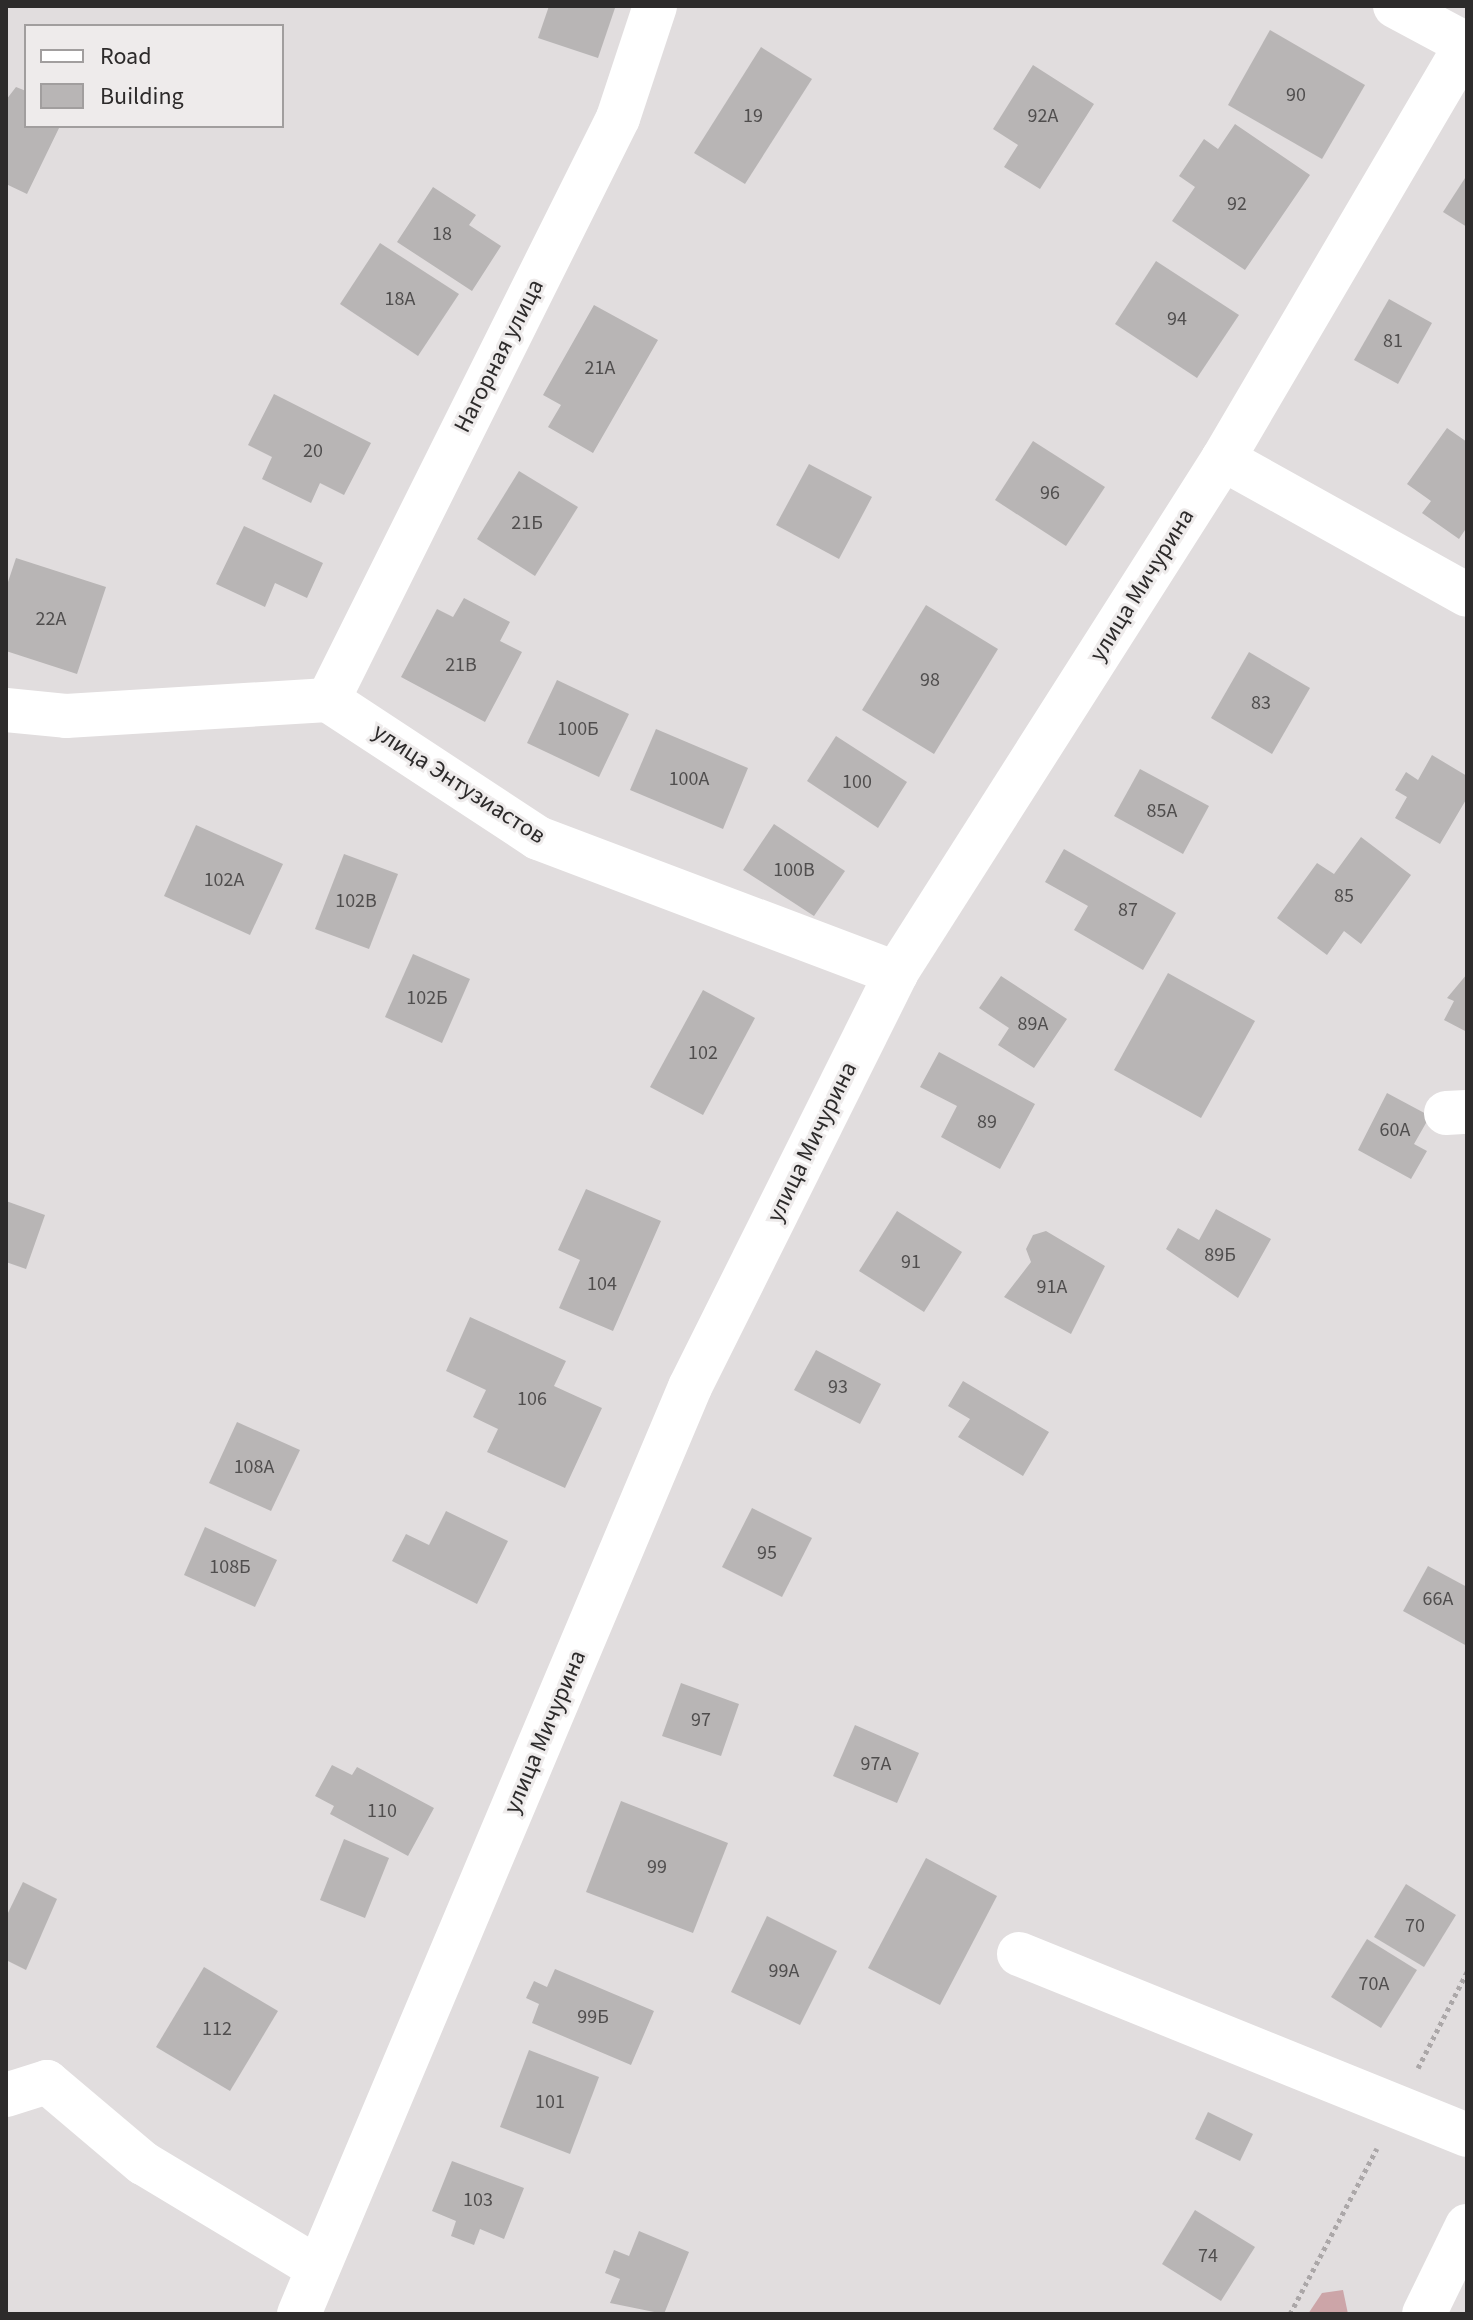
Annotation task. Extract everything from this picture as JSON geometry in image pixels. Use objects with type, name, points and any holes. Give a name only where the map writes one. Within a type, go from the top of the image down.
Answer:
[{"type":"street","name":"Нагорная улица","points":[[328,700],[618,118],[655,6]]},
{"type":"street","points":[[1395,6],[1467,44]]},
{"type":"street","name":"улица Мичурина","points":[[299,2314],[690,1387],[896,973],[1223,459],[1467,44]]},
{"type":"street","points":[[1223,459],[1467,595]]},
{"type":"street","points":[[6,710],[66,716],[328,700]]},
{"type":"street","name":"улица Энтузиастов","points":[[328,700],[538,838],[896,973]]},
{"type":"street","points":[[1019,1954],[1467,2135]]},
{"type":"street","points":[[6,2095],[47,2082],[143,2163],[318,2268]]},
{"type":"street","points":[[1424,2314],[1467,2226]]},
{"type":"shaded area","points":[[1343,2290],[1348,2314],[1308,2314],[1322,2293]]},
{"type":"building","points":[[549,6],[615,8],[598,58],[538,38]]},
{"type":"building","points":[[1270,30],[1365,85],[1322,159],[1228,105]]},
{"type":"building","points":[[761,47],[812,79],[745,184],[694,153]]},
{"type":"building","points":[[1033,65],[1094,104],[1040,189],[1004,167],[1018,145],[993,129]]},
{"type":"building","points":[[16,87],[24,90],[24,128],[59,128],[27,194],[6,184],[6,100]]},
{"type":"building","points":[[1235,124],[1310,175],[1245,270],[1172,221],[1195,187],[1179,176],[1204,139],[1218,149]]},
{"type":"building","points":[[1467,175],[1467,227],[1443,212]]},
{"type":"building","points":[[433,187],[476,215],[469,225],[501,246],[472,291],[397,242]]},
{"type":"building","points":[[380,243],[459,294],[418,356],[340,304]]},
{"type":"building","points":[[1156,261],[1239,315],[1197,378],[1115,324]]},
{"type":"building","points":[[1389,299],[1432,323],[1398,384],[1354,360]]},
{"type":"building","points":[[594,305],[658,340],[593,453],[548,427],[561,405],[543,395]]},
{"type":"building","points":[[274,394],[371,443],[344,495],[320,483],[311,503],[262,479],[272,457],[248,445]]},
{"type":"building","points":[[1447,428],[1467,442],[1467,527],[1459,539],[1422,513],[1431,501],[1407,484]]},
{"type":"building","points":[[1033,441],[1105,487],[1066,546],[995,500]]},
{"type":"building","points":[[809,464],[872,497],[839,559],[776,525]]},
{"type":"building","points":[[519,471],[578,507],[535,576],[477,539]]},
{"type":"building","points":[[244,526],[323,563],[307,598],[275,583],[265,607],[216,584]]},
{"type":"building","points":[[16,558],[106,587],[77,674],[6,651],[6,588]]},
{"type":"building","points":[[464,598],[510,622],[500,641],[522,652],[485,722],[401,677],[437,609],[453,617]]},
{"type":"building","points":[[926,605],[998,649],[934,754],[862,710]]},
{"type":"building","points":[[1249,652],[1310,688],[1272,754],[1211,718]]},
{"type":"building","points":[[557,680],[629,714],[599,777],[527,743]]},
{"type":"building","points":[[656,729],[748,768],[723,829],[630,790]]},
{"type":"building","points":[[836,736],[907,782],[878,828],[807,781]]},
{"type":"building","points":[[1432,755],[1467,776],[1467,798],[1440,844],[1395,818],[1407,797],[1395,790],[1406,772],[1418,780]]},
{"type":"building","points":[[1140,769],[1209,806],[1183,854],[1114,816]]},
{"type":"building","points":[[774,824],[845,871],[814,916],[743,870]]},
{"type":"building","points":[[196,825],[283,864],[250,935],[164,896]]},
{"type":"building","points":[[1361,837],[1411,875],[1361,944],[1344,931],[1327,955],[1277,918],[1317,863],[1334,874]]},
{"type":"building","points":[[1064,849],[1176,913],[1143,970],[1074,930],[1088,906],[1045,882]]},
{"type":"building","points":[[344,854],[398,874],[369,949],[315,929]]},
{"type":"building","points":[[413,954],[470,979],[442,1043],[385,1017]]},
{"type":"building","points":[[1168,973],[1255,1021],[1201,1118],[1114,1070]]},
{"type":"building","points":[[1467,974],[1467,1032],[1444,1020],[1454,1001],[1447,998]]},
{"type":"building","points":[[1001,976],[1067,1019],[1034,1068],[998,1045],[1009,1028],[979,1008]]},
{"type":"building","points":[[703,990],[755,1018],[703,1115],[650,1087]]},
{"type":"building","points":[[939,1052],[1035,1104],[1000,1169],[941,1137],[957,1106],[920,1087]]},
{"type":"building","points":[[1387,1093],[1430,1116],[1414,1144],[1427,1151],[1411,1179],[1358,1150]]},
{"type":"building","points":[[586,1189],[661,1221],[613,1331],[559,1308],[580,1260],[558,1250]]},
{"type":"building","points":[[6,1201],[45,1215],[26,1269],[6,1262]]},
{"type":"building","points":[[1216,1209],[1271,1239],[1238,1298],[1166,1249],[1178,1228],[1199,1240]]},
{"type":"building","points":[[897,1211],[962,1252],[924,1312],[859,1271]]},
{"type":"building","points":[[1046,1231],[1105,1266],[1071,1334],[1004,1297],[1031,1262],[1026,1249],[1033,1235]]},
{"type":"building","points":[[470,1317],[566,1361],[554,1386],[602,1408],[565,1488],[487,1452],[498,1429],[473,1417],[486,1390],[446,1371]]},
{"type":"building","points":[[816,1350],[881,1384],[860,1424],[794,1390]]},
{"type":"building","points":[[963,1381],[1049,1432],[1023,1476],[958,1437],[970,1419],[948,1406]]},
{"type":"building","points":[[237,1422],[300,1450],[271,1511],[209,1483]]},
{"type":"building","points":[[752,1508],[812,1538],[782,1597],[722,1567]]},
{"type":"building","points":[[446,1511],[508,1541],[477,1604],[392,1561],[406,1534],[429,1545]]},
{"type":"building","points":[[205,1527],[277,1560],[255,1607],[184,1575]]},
{"type":"building","points":[[1428,1566],[1467,1587],[1467,1646],[1403,1611]]},
{"type":"building","points":[[681,1683],[739,1704],[721,1756],[662,1736]]},
{"type":"building","points":[[855,1725],[919,1753],[897,1803],[833,1776]]},
{"type":"building","points":[[332,1765],[352,1775],[357,1767],[434,1808],[408,1856],[330,1814],[334,1806],[315,1796]]},
{"type":"building","points":[[621,1801],[728,1843],[693,1933],[586,1892]]},
{"type":"building","points":[[344,1839],[389,1858],[365,1918],[320,1900]]},
{"type":"building","points":[[926,1858],[997,1896],[940,2005],[868,1968]]},
{"type":"building","points":[[23,1882],[57,1899],[26,1970],[6,1960],[6,1917]]},
{"type":"building","points":[[1406,1884],[1456,1915],[1424,1967],[1374,1937]]},
{"type":"building","points":[[767,1916],[837,1951],[800,2025],[731,1992]]},
{"type":"building","points":[[1367,1939],[1417,1970],[1381,2028],[1331,1997]]},
{"type":"building","points":[[204,1967],[278,2011],[230,2091],[156,2047]]},
{"type":"building","points":[[555,1969],[654,2011],[631,2065],[532,2023],[539,2004],[526,1998],[534,1981],[547,1987]]},
{"type":"building","points":[[529,2050],[599,2077],[570,2154],[500,2127]]},
{"type":"building","points":[[1208,2112],[1253,2134],[1240,2161],[1195,2139]]},
{"type":"building","points":[[452,2161],[524,2188],[504,2239],[480,2229],[474,2245],[451,2236],[456,2221],[432,2211]]},
{"type":"building","points":[[1195,2210],[1255,2247],[1221,2301],[1162,2264]]},
{"type":"building","points":[[639,2231],[689,2252],[664,2314],[610,2303],[620,2279],[605,2273],[614,2250],[629,2256]]}]
